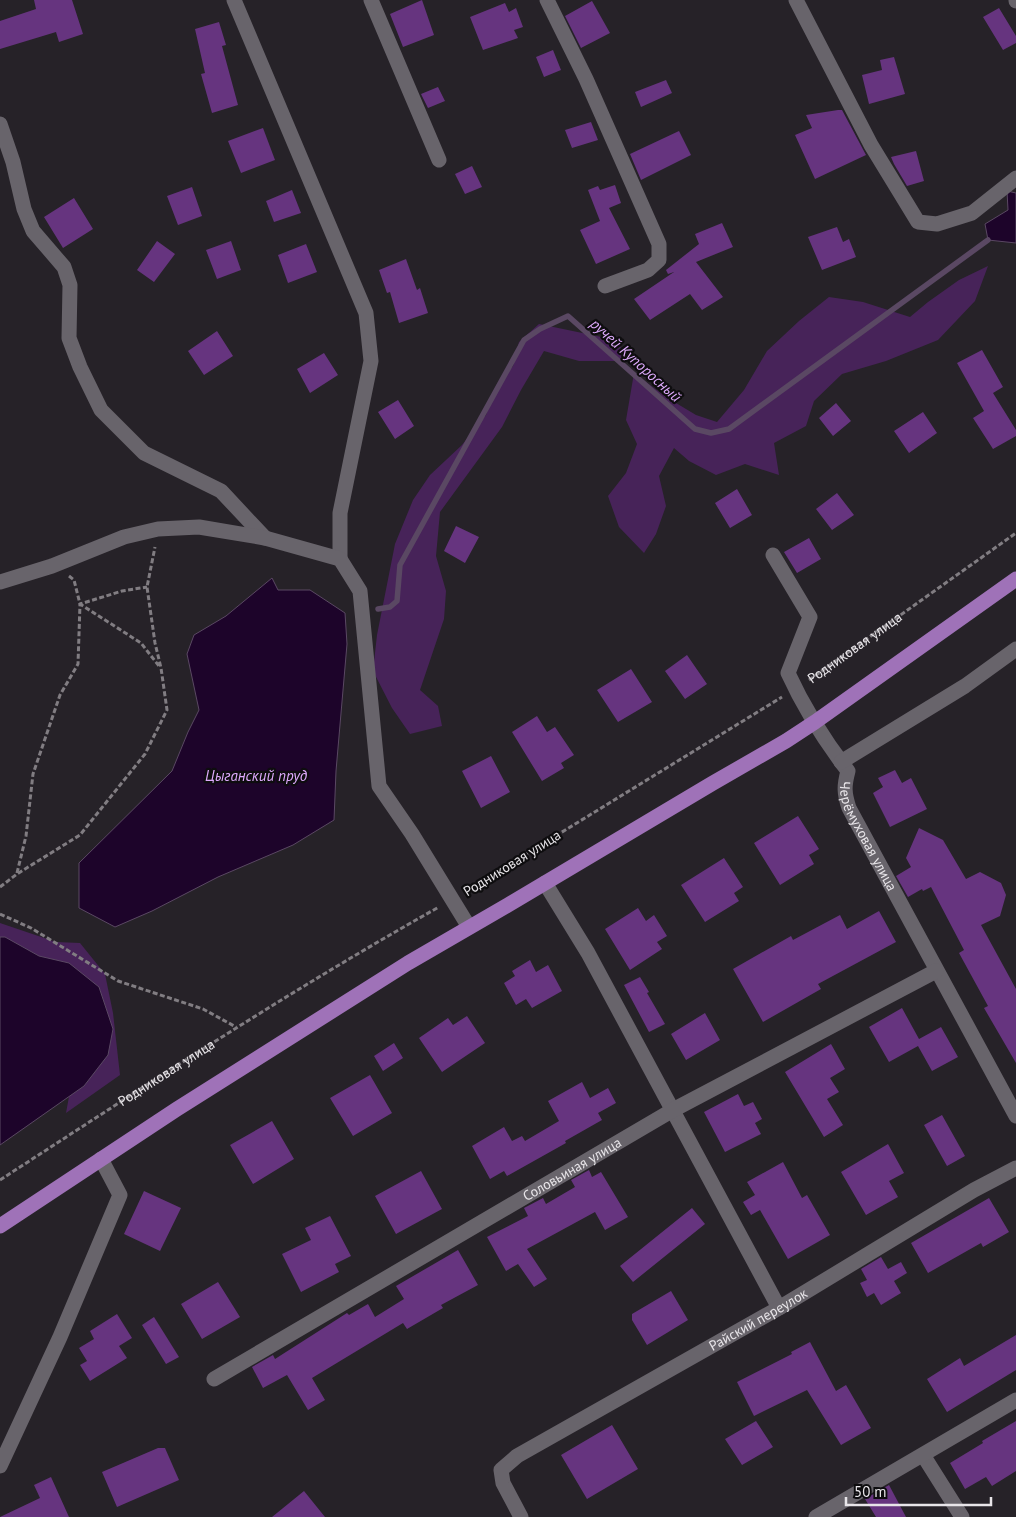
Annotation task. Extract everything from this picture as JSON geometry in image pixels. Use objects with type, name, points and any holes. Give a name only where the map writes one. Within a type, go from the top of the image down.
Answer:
[{"type":"main road","points":[[0,1226],[177,1109],[408,963],[786,741],[1016,579]]},
{"type":"street","points":[[234,0],[366,313],[371,361],[340,513],[340,559],[360,591],[379,786],[469,927]]},
{"type":"street","points":[[371,0],[439,160]]},
{"type":"street","points":[[547,0],[586,79],[659,244],[659,260],[648,270],[605,286]]},
{"type":"street","points":[[796,0],[871,145],[918,222],[937,224],[972,213],[1016,178]]},
{"type":"street","points":[[0,124],[13,162],[24,209],[33,231],[64,267],[70,285],[69,338],[80,368],[101,410],[144,453],[221,491],[265,538]]},
{"type":"street","points":[[0,582],[52,566],[124,537],[158,529],[199,527],[265,538],[340,559]]},
{"type":"street","name":"Черёмуховая улица","points":[[773,555],[810,617],[788,673],[815,722],[848,771],[845,795],[849,808],[1016,1116]]},
{"type":"street","points":[[842,762],[965,686],[1016,649]]},
{"type":"street","points":[[544,883],[588,953],[779,1308]]},
{"type":"street","name":"Соловьиная улица","points":[[214,1379],[673,1110],[936,971]]},
{"type":"street","points":[[0,1466],[60,1337],[120,1195],[101,1159]]},
{"type":"street","name":"Райский переулок","points":[[521,1517],[503,1483],[501,1470],[517,1456],[779,1308],[974,1190],[1016,1168]]},
{"type":"street","points":[[816,1517],[1016,1400]]},
{"type":"street","points":[[922,1455],[962,1517]]},
{"type":"path","points":[[0,887],[17,874],[80,835],[145,754],[167,710],[147,587],[158,529]]},
{"type":"path","name":"Родниковая улица","points":[[0,1180],[182,1061],[386,937],[453,900],[796,689],[1016,533]]},
{"type":"path","points":[[17,874],[26,836],[33,774],[60,695],[78,664],[80,604],[74,580],[52,566]]},
{"type":"path","points":[[80,604],[122,591],[147,587]]},
{"type":"path","points":[[80,604],[141,643],[161,668]]},
{"type":"path","points":[[0,914],[31,928],[118,981],[202,1009],[237,1028]]},
{"type":"shaded area","points":[[988,266],[975,301],[938,340],[886,361],[842,374],[814,401],[806,426],[774,443],[779,475],[745,464],[716,475],[689,461],[674,448],[659,476],[666,506],[656,534],[644,553],[619,527],[608,496],[626,473],[637,444],[626,420],[634,373],[666,397],[696,415],[717,422],[744,390],[767,351],[799,321],[829,297],[863,302],[910,317],[959,280]]},
{"type":"shaded area","points":[[539,324],[616,340],[629,361],[579,361],[544,351],[502,427],[440,512],[436,556],[446,591],[444,619],[420,690],[438,706],[442,726],[410,734],[392,708],[373,671],[377,635],[395,544],[413,500],[430,475],[462,445],[486,415],[494,390],[513,366],[519,342]]},
{"type":"shaded area","points":[[0,923],[56,942],[80,943],[105,974],[113,1013],[120,1075],[66,1113],[76,1058],[0,951]]},
{"type":"water","points":[[1007,191],[1016,193],[1016,243],[988,240],[985,224],[1008,210]]},
{"type":"water","name":"Цыганский пруд","points":[[272,578],[278,590],[310,590],[345,613],[347,644],[336,771],[334,820],[293,845],[218,877],[152,911],[115,927],[79,908],[79,863],[172,771],[199,710],[187,654],[194,635],[226,616]]},
{"type":"water","points":[[0,937],[5,937],[39,956],[69,963],[99,987],[113,1029],[108,1055],[84,1086],[0,1145]]},
{"type":"building","points":[[34,0],[72,0],[83,34],[59,42],[56,32],[0,49],[0,21],[36,9]]},
{"type":"building","points":[[422,0],[434,35],[403,47],[390,14]]},
{"type":"building","points":[[592,1],[610,33],[581,48],[565,16]]},
{"type":"building","points":[[505,3],[509,12],[516,8],[523,27],[514,30],[518,38],[483,50],[470,17]]},
{"type":"building","points":[[999,8],[1016,36],[1016,43],[1003,50],[983,17]]},
{"type":"building","points":[[219,22],[226,45],[222,46],[238,105],[212,113],[201,74],[205,73],[195,29]]},
{"type":"building","points":[[553,50],[561,70],[544,77],[536,57]]},
{"type":"building","points":[[894,57],[905,94],[869,104],[862,75],[882,70],[880,60]]},
{"type":"building","points":[[666,80],[672,93],[641,107],[635,92]]},
{"type":"building","points":[[438,87],[445,101],[428,108],[421,94]]},
{"type":"building","points":[[842,110],[866,155],[815,179],[795,135],[812,128],[806,115]]},
{"type":"building","points":[[591,122],[598,140],[572,148],[565,130]]},
{"type":"building","points":[[263,128],[275,160],[241,173],[228,141]]},
{"type":"building","points":[[679,131],[691,155],[641,180],[630,154]]},
{"type":"building","points":[[916,151],[924,181],[907,186],[891,157]]},
{"type":"building","points":[[472,166],[482,187],[465,194],[455,174]]},
{"type":"building","points":[[615,185],[621,203],[609,208],[630,249],[596,264],[580,230],[600,221],[588,190],[598,186],[600,190]]},
{"type":"building","points":[[192,187],[202,216],[178,225],[167,196]]},
{"type":"building","points":[[292,190],[301,213],[274,222],[266,201]]},
{"type":"building","points":[[74,198],[93,229],[63,248],[44,217]]},
{"type":"building","points":[[722,223],[733,247],[696,262],[723,297],[702,310],[690,294],[650,320],[634,299],[674,272],[668,274],[666,270],[699,244],[695,234]]},
{"type":"building","points":[[837,227],[843,242],[849,239],[856,257],[822,270],[808,237]]},
{"type":"building","points":[[157,241],[175,254],[154,282],[137,270]]},
{"type":"building","points":[[231,241],[241,270],[217,279],[206,250]]},
{"type":"building","points":[[306,244],[317,272],[288,283],[278,255]]},
{"type":"building","points":[[406,259],[417,290],[420,288],[428,313],[399,323],[390,292],[387,293],[379,270]]},
{"type":"building","points":[[217,331],[233,356],[204,375],[188,351]]},
{"type":"building","points":[[982,350],[1003,387],[993,393],[1016,430],[1016,436],[993,449],[973,418],[984,411],[957,363]]},
{"type":"building","points":[[324,353],[338,375],[310,393],[297,369]]},
{"type":"building","points":[[398,400],[414,426],[395,439],[378,412]]},
{"type":"building","points":[[836,403],[851,421],[833,436],[819,418]]},
{"type":"building","points":[[923,412],[937,433],[909,453],[894,431]]},
{"type":"building","points":[[737,489],[752,515],[730,528],[715,503]]},
{"type":"building","points":[[837,493],[854,515],[832,530],[816,509]]},
{"type":"building","points":[[456,526],[479,537],[465,563],[444,551]]},
{"type":"building","points":[[809,538],[821,559],[797,573],[784,552]]},
{"type":"building","points":[[687,655],[707,684],[685,699],[665,671]]},
{"type":"building","points":[[631,669],[652,702],[618,722],[597,690]]},
{"type":"building","points":[[537,716],[547,732],[555,727],[574,755],[561,763],[564,768],[542,781],[512,732]]},
{"type":"building","points":[[491,756],[510,792],[481,808],[462,771]]},
{"type":"building","points":[[895,770],[902,783],[911,778],[927,809],[890,827],[873,793],[883,787],[878,778]]},
{"type":"building","points":[[798,816],[819,849],[809,855],[814,864],[780,885],[754,843]]},
{"type":"building","points":[[919,828],[943,840],[966,879],[980,872],[1001,883],[1006,895],[1000,916],[981,925],[1016,989],[1016,1063],[984,1008],[988,1006],[959,953],[964,950],[931,887],[923,891],[922,889],[908,897],[896,876],[911,867],[906,858]]},
{"type":"building","points":[[724,858],[743,887],[734,893],[739,901],[705,922],[681,885]]},
{"type":"building","points":[[638,908],[646,921],[654,915],[667,936],[657,942],[662,949],[630,970],[605,929]]},
{"type":"building","points":[[879,911],[896,942],[818,984],[821,989],[763,1022],[733,969],[791,936],[793,940],[840,915],[847,929]]},
{"type":"building","points":[[530,960],[536,972],[548,965],[562,991],[532,1008],[526,999],[516,1005],[504,983],[515,976],[512,971]]},
{"type":"building","points":[[640,977],[665,1024],[649,1032],[624,985]]},
{"type":"building","points":[[902,1008],[919,1039],[941,1027],[958,1057],[932,1071],[918,1046],[889,1062],[869,1027]]},
{"type":"building","points":[[705,1013],[720,1040],[686,1060],[671,1034]]},
{"type":"building","points":[[467,1016],[485,1043],[442,1072],[419,1038],[448,1018],[453,1025]]},
{"type":"building","points":[[394,1043],[403,1058],[383,1071],[374,1056]]},
{"type":"building","points":[[831,1044],[845,1069],[830,1078],[839,1092],[827,1099],[843,1125],[824,1137],[785,1072]]},
{"type":"building","points":[[370,1075],[392,1113],[353,1136],[330,1098]]},
{"type":"building","points":[[582,1082],[590,1098],[608,1088],[616,1103],[598,1113],[602,1120],[565,1141],[566,1143],[507,1176],[504,1171],[490,1179],[472,1146],[504,1127],[512,1141],[522,1136],[525,1141],[559,1121],[548,1101]]},
{"type":"building","points":[[738,1094],[744,1106],[753,1102],[762,1119],[755,1123],[761,1134],[725,1152],[704,1112]]},
{"type":"building","points":[[942,1115],[965,1156],[947,1166],[924,1125]]},
{"type":"building","points":[[272,1121],[294,1159],[253,1184],[230,1145]]},
{"type":"building","points":[[888,1144],[904,1173],[889,1181],[898,1197],[866,1215],[841,1172]]},
{"type":"building","points":[[783,1162],[802,1198],[807,1195],[830,1235],[788,1259],[760,1210],[751,1215],[743,1202],[755,1195],[747,1182]]},
{"type":"building","points":[[589,1170],[592,1177],[601,1172],[628,1217],[605,1230],[595,1212],[527,1249],[547,1279],[534,1287],[518,1264],[506,1271],[487,1237],[528,1216],[524,1208],[543,1198],[546,1204],[575,1187],[571,1180]]},
{"type":"building","points":[[421,1171],[442,1209],[396,1234],[375,1196]]},
{"type":"building","points":[[144,1191],[181,1208],[160,1251],[124,1234]]},
{"type":"building","points":[[989,1198],[1009,1232],[983,1247],[981,1243],[928,1273],[911,1243]]},
{"type":"building","points":[[692,1208],[705,1224],[633,1282],[620,1266]]},
{"type":"building","points":[[330,1216],[351,1256],[335,1264],[339,1272],[301,1292],[282,1254],[311,1240],[305,1228]]},
{"type":"building","points":[[458,1250],[478,1285],[441,1305],[443,1308],[407,1329],[403,1323],[312,1378],[325,1400],[308,1410],[287,1375],[263,1388],[252,1367],[273,1355],[275,1359],[347,1313],[349,1315],[368,1304],[375,1317],[404,1299],[396,1286]]},
{"type":"building","points":[[881,1257],[888,1269],[901,1262],[907,1273],[894,1281],[901,1293],[881,1305],[874,1293],[867,1297],[860,1283],[867,1280],[861,1269]]},
{"type":"building","points":[[218,1282],[240,1317],[202,1339],[181,1304]]},
{"type":"building","points":[[671,1291],[688,1320],[647,1345],[632,1320],[632,1314]]},
{"type":"building","points":[[117,1314],[132,1338],[119,1346],[127,1358],[90,1381],[80,1365],[87,1361],[79,1348],[94,1339],[90,1331]]},
{"type":"building","points":[[154,1317],[179,1357],[166,1364],[142,1325]]},
{"type":"building","points":[[1016,1335],[1016,1370],[947,1412],[927,1379],[960,1358],[964,1366]]},
{"type":"building","points":[[810,1342],[836,1391],[846,1385],[871,1428],[841,1445],[807,1390],[754,1416],[737,1382],[792,1354],[791,1352]]},
{"type":"building","points":[[756,1421],[773,1447],[742,1465],[725,1439]]},
{"type":"building","points":[[1016,1421],[1016,1471],[992,1486],[986,1477],[965,1489],[950,1463]]},
{"type":"building","points":[[612,1425],[638,1469],[587,1499],[561,1455]]},
{"type":"building","points":[[158,1448],[165,1448],[179,1480],[117,1507],[102,1472]]},
{"type":"building","points":[[51,1477],[69,1517],[0,1517],[40,1498],[34,1485]]},
{"type":"building","points":[[889,1485],[906,1517],[876,1517],[865,1499]]},
{"type":"building","points":[[304,1491],[325,1517],[272,1517]]},
{"type":"waterway","name":"ручей Купоросный","points":[[378,609],[390,607],[397,601],[400,565],[524,340],[540,329],[568,316],[695,429],[711,433],[729,429],[988,240]]}]
